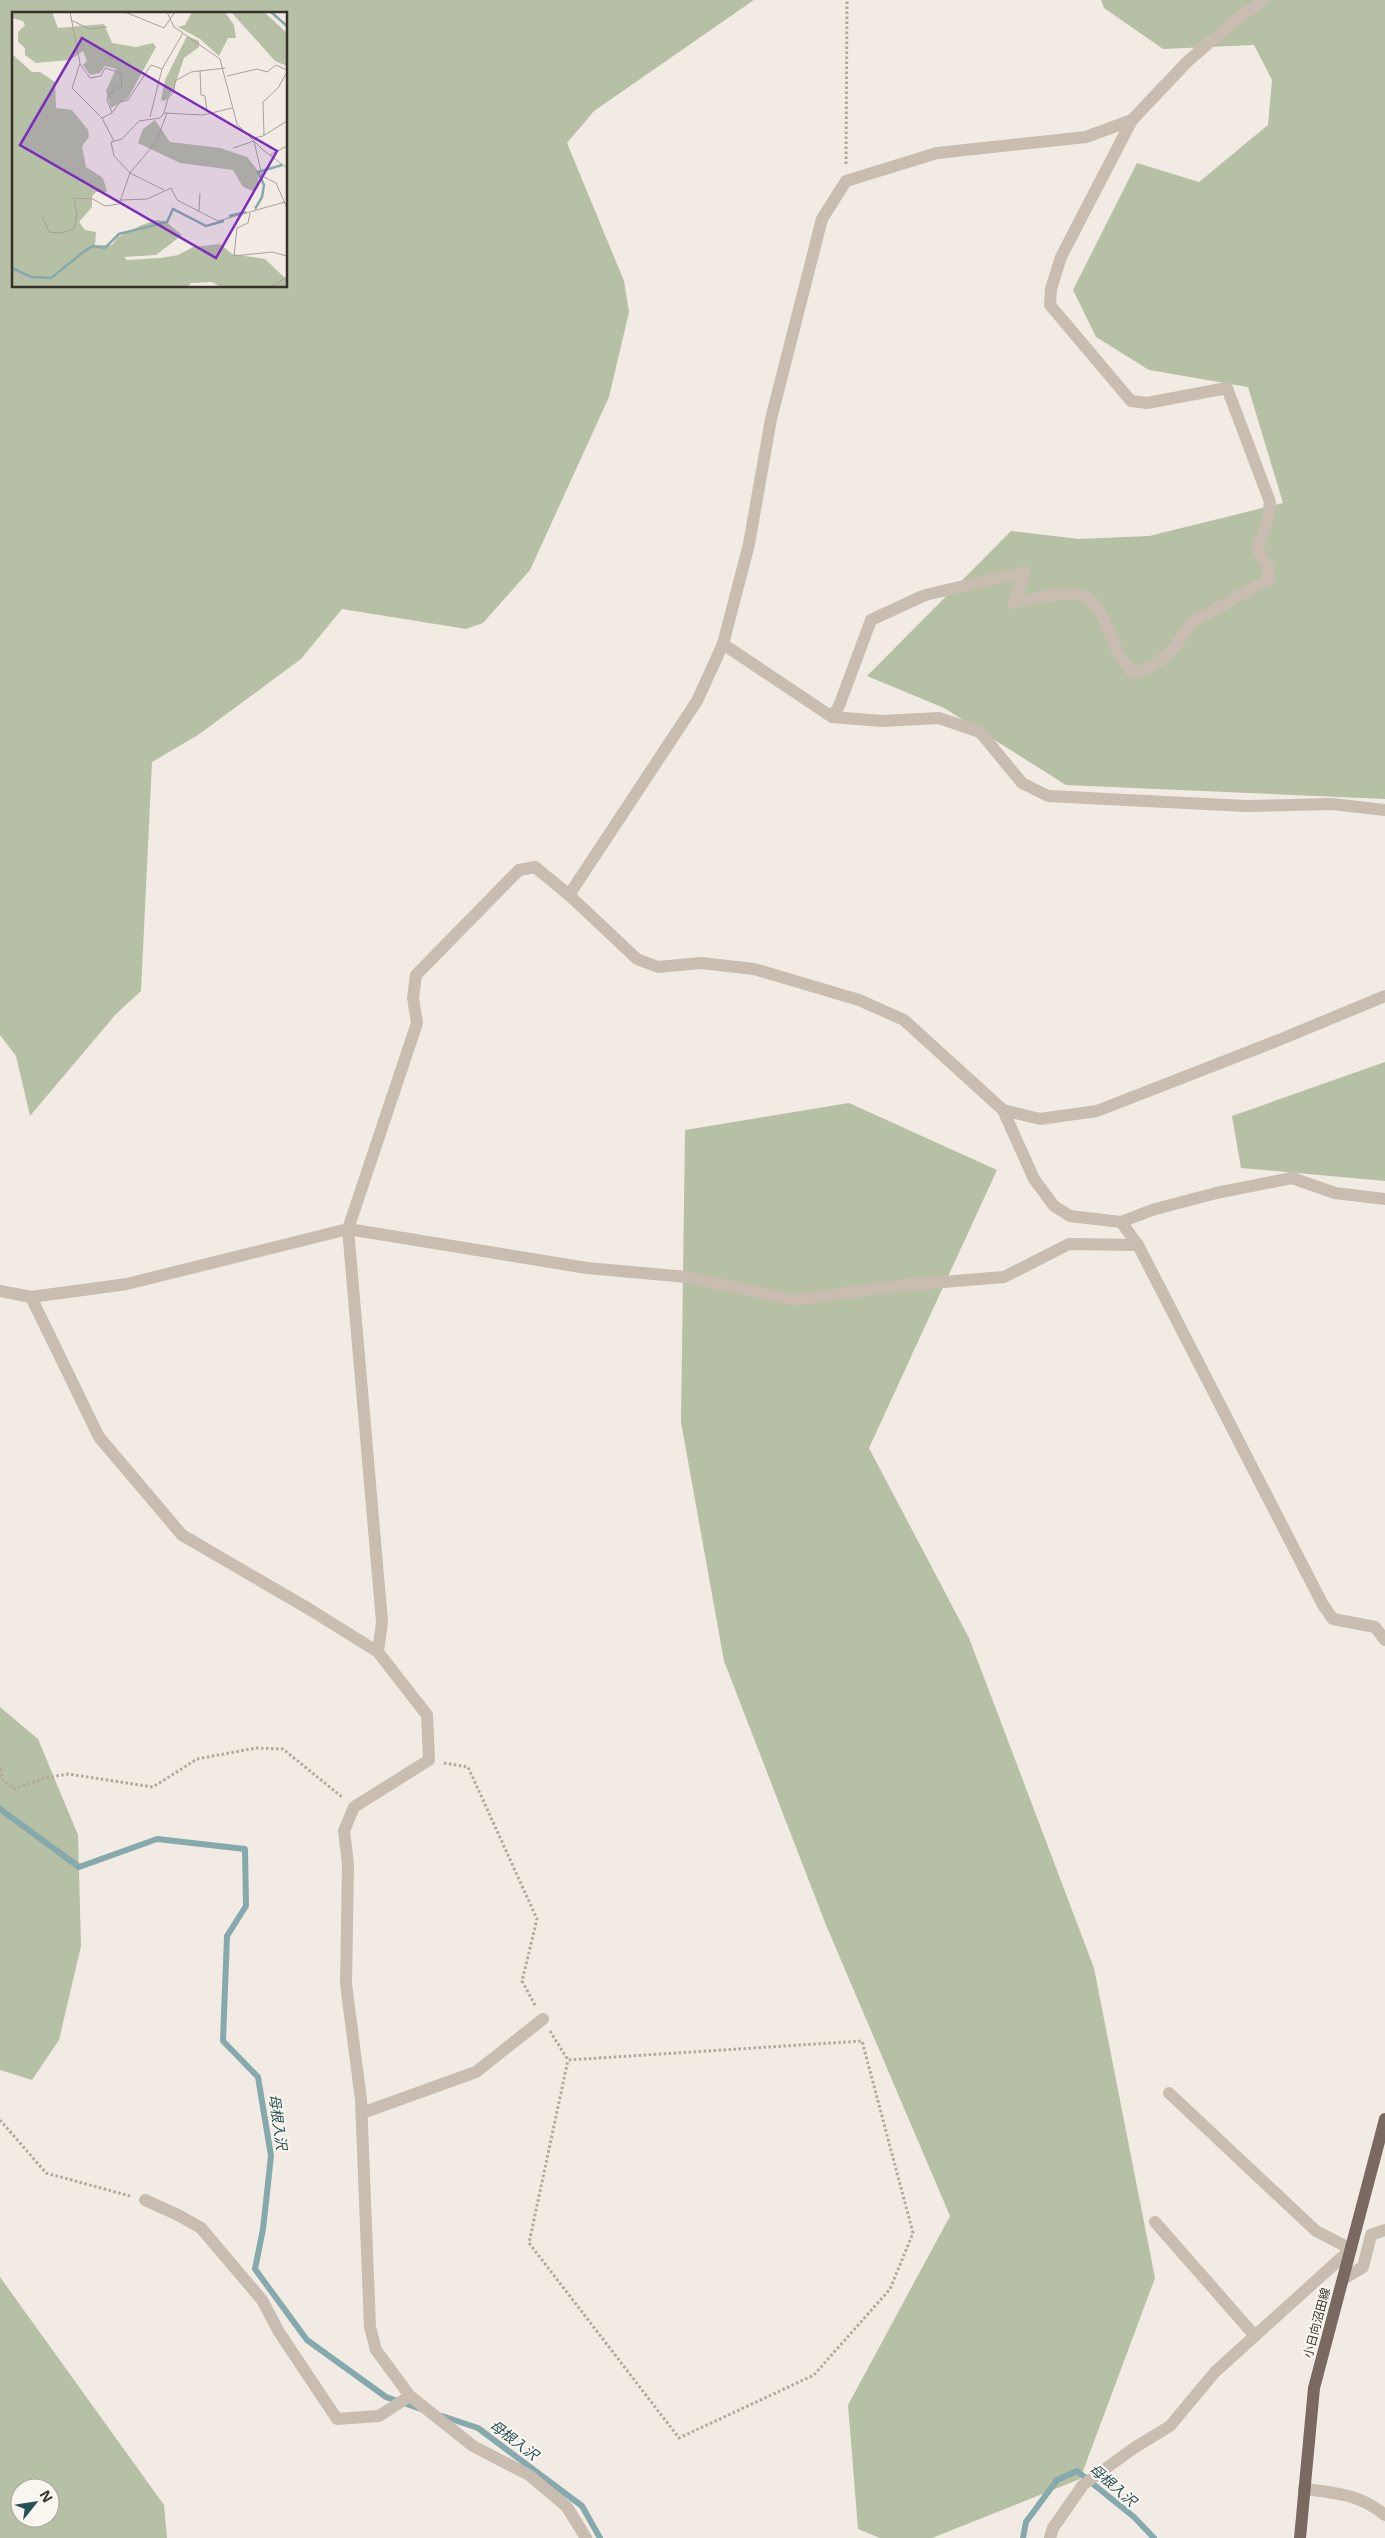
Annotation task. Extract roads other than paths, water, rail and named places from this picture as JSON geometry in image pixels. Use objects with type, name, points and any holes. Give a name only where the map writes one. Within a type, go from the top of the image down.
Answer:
[{"type":"main road","name":"小日向沼田線","points":[[1300,2538],[1314,2388],[1385,2119]]},
{"type":"street","points":[[832,717],[839,706],[871,620],[925,595],[1025,572],[1013,603],[1057,593],[1085,596],[1095,605],[1104,621],[1118,656],[1132,673],[1151,667],[1171,652],[1192,622],[1270,579],[1268,567],[1257,547],[1267,523],[1270,502],[1227,388],[1147,403],[1131,401],[1050,306],[1051,290],[1061,257],[1132,120],[1187,62],[1234,21],[1264,0]]},
{"type":"street","points":[[569,895],[697,701],[723,644],[749,544],[772,420],[822,219],[846,181],[937,153],[1086,137],[1132,120]]},
{"type":"street","points":[[723,644],[832,717],[882,721],[939,718],[980,732],[1022,783],[1048,796],[1246,806],[1332,804],[1385,810]]},
{"type":"street","points":[[378,1652],[382,1622],[348,1229],[417,1023],[413,998],[416,975],[519,870],[536,867],[638,959],[644,962],[658,967],[701,963],[754,969],[813,984],[859,1000],[904,1020],[1003,1110],[1034,1179],[1054,1206],[1070,1216],[1121,1222],[1152,1210],[1216,1193],[1292,1178],[1335,1193],[1385,1199]]},
{"type":"street","points":[[1003,1110],[1040,1120],[1097,1110],[1279,1040],[1385,996]]},
{"type":"street","points":[[1121,1222],[1138,1245],[1323,1605],[1333,1619],[1380,1622],[1385,1640]]},
{"type":"street","points":[[0,1291],[32,1297],[128,1284],[348,1229],[587,1268],[687,1277],[794,1300],[907,1285],[1004,1277],[1069,1244],[1138,1245]]},
{"type":"street","points":[[32,1297],[98,1437],[182,1535],[309,1608],[378,1652],[427,1714],[429,1760],[354,1807],[344,1831],[348,1864],[346,1984],[362,2113],[370,2327],[376,2350],[410,2396],[473,2446],[529,2475],[566,2507],[586,2538]]},
{"type":"street","points":[[362,2113],[476,2072],[542,2019]]},
{"type":"street","points":[[1050,2538],[1053,2528],[1082,2485],[1134,2448],[1170,2426],[1215,2372],[1351,2249],[1316,2231],[1169,2093]]},
{"type":"street","points":[[145,2200],[178,2214],[201,2228],[262,2300],[279,2332],[338,2419],[379,2416],[410,2396]]},
{"type":"street","points":[[1155,2222],[1255,2336]]},
{"type":"street","points":[[1343,2280],[1363,2267],[1371,2235],[1385,2230]]},
{"type":"street","points":[[1304,2489],[1349,2495],[1370,2503],[1385,2515]]},
{"type":"waterway","name":"母根入沢","points":[[0,1809],[79,1867],[157,1839],[245,1849],[246,1906],[227,1936],[223,2041],[258,2077],[271,2156],[263,2229],[255,2269],[307,2340],[386,2397],[421,2409]]},
{"type":"waterway","name":"母根入沢","points":[[442,2416],[478,2428],[582,2506],[600,2538]]},
{"type":"waterway","name":"母根入沢","points":[[1023,2538],[1026,2522],[1057,2480],[1077,2471],[1134,2517],[1154,2538]]}]
